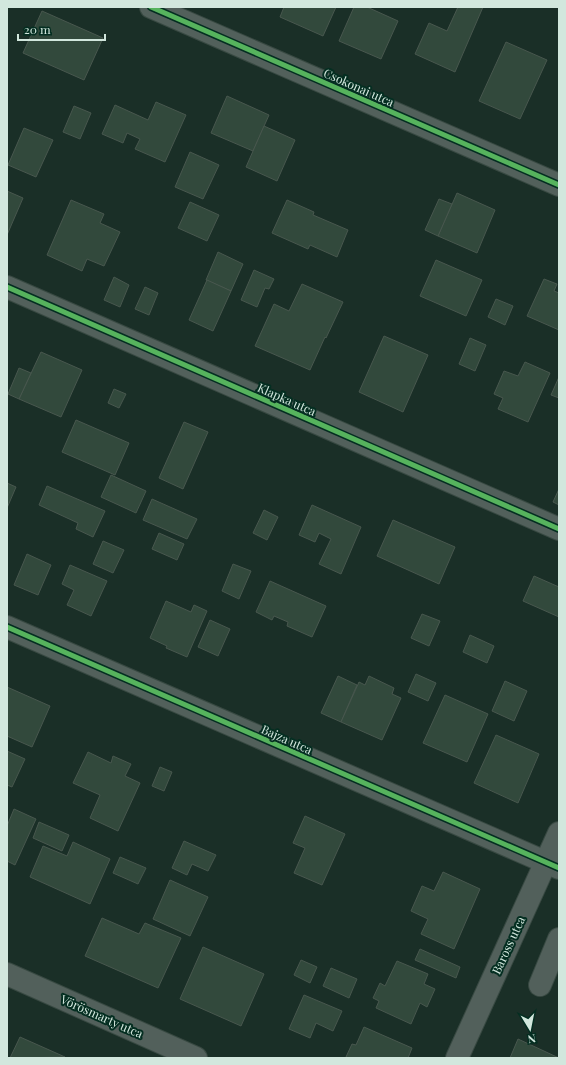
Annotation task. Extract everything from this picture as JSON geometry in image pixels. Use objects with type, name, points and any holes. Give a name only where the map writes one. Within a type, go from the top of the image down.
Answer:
[{"type":"street","name":"Csokonai utca","points":[[152,7],[559,185]]},
{"type":"street","name":"Klapka utca","points":[[7,287],[559,529]]},
{"type":"street","name":"Bajza utca","points":[[7,627],[552,866]]},
{"type":"street","name":"Baross utca","points":[[457,1058],[552,866],[559,833]]},
{"type":"street","points":[[540,984],[559,939]]},
{"type":"street","name":"Vörösmarty utca","points":[[7,974],[196,1058]]},
{"type":"building","points":[[284,7],[336,7],[323,36],[280,17]]},
{"type":"building","points":[[354,7],[367,7],[398,21],[381,59],[339,41]]},
{"type":"building","points":[[458,7],[483,7],[455,72],[415,54],[429,23],[447,31]]},
{"type":"building","points":[[42,11],[103,38],[84,80],[23,53]]},
{"type":"building","points":[[506,42],[547,60],[520,119],[479,101]]},
{"type":"building","points":[[227,96],[269,115],[253,151],[211,133]]},
{"type":"building","points":[[156,102],[186,115],[165,162],[135,149],[140,139],[127,133],[123,143],[102,134],[115,105],[148,120]]},
{"type":"building","points":[[74,106],[91,113],[80,139],[63,132]]},
{"type":"building","points":[[264,126],[295,140],[277,181],[246,167]]},
{"type":"building","points":[[24,128],[53,140],[36,177],[8,165]]},
{"type":"building","points":[[190,152],[219,165],[203,199],[175,187]]},
{"type":"building","points":[[7,191],[23,198],[7,235]]},
{"type":"building","points":[[457,193],[495,210],[477,253],[438,236]]},
{"type":"building","points":[[439,199],[452,204],[438,236],[425,230]]},
{"type":"building","points":[[71,200],[104,214],[100,223],[120,232],[104,266],[87,259],[82,271],[47,255]]},
{"type":"building","points":[[287,200],[314,212],[313,215],[348,230],[337,257],[310,245],[308,249],[272,233]]},
{"type":"building","points":[[190,202],[219,215],[207,241],[178,228]]},
{"type":"building","points":[[218,252],[243,264],[231,291],[206,280]]},
{"type":"building","points":[[436,260],[482,280],[466,316],[420,296]]},
{"type":"building","points":[[254,270],[274,279],[269,289],[265,288],[257,307],[241,300]]},
{"type":"building","points":[[114,277],[129,285],[120,307],[104,300]]},
{"type":"building","points":[[544,279],[557,284],[554,291],[559,293],[559,330],[527,316]]},
{"type":"building","points":[[207,280],[231,291],[213,331],[189,320]]},
{"type":"building","points":[[302,284],[343,302],[310,370],[255,346],[274,304],[289,311]]},
{"type":"building","points":[[145,287],[158,293],[149,315],[135,309]]},
{"type":"building","points":[[496,299],[513,306],[505,325],[488,317]]},
{"type":"building","points":[[384,336],[428,355],[403,412],[359,392]]},
{"type":"building","points":[[470,338],[486,345],[475,371],[459,364]]},
{"type":"building","points":[[41,352],[82,370],[61,417],[19,399]]},
{"type":"building","points":[[525,362],[550,373],[528,422],[498,409],[503,398],[494,394],[504,371],[518,376]]},
{"type":"building","points":[[19,368],[31,373],[19,399],[8,394]]},
{"type":"building","points":[[559,377],[559,398],[551,395]]},
{"type":"building","points":[[114,389],[126,394],[119,408],[108,403]]},
{"type":"building","points":[[76,420],[129,443],[115,475],[62,452]]},
{"type":"building","points":[[184,422],[208,432],[183,489],[159,478]]},
{"type":"building","points":[[111,475],[146,491],[136,513],[101,497]]},
{"type":"building","points":[[7,483],[16,487],[7,508]]},
{"type":"building","points":[[47,486],[105,511],[93,537],[76,529],[78,523],[39,505]]},
{"type":"building","points":[[559,489],[559,505],[553,502]]},
{"type":"building","points":[[152,499],[197,519],[187,539],[143,520]]},
{"type":"building","points":[[312,505],[361,527],[341,574],[319,564],[331,539],[319,533],[315,542],[299,535]]},
{"type":"building","points":[[264,510],[278,517],[267,540],[253,533]]},
{"type":"building","points":[[393,520],[455,547],[439,584],[377,556]]},
{"type":"building","points":[[159,533],[184,544],[177,560],[152,549]]},
{"type":"building","points":[[103,541],[124,550],[113,573],[93,564]]},
{"type":"building","points":[[27,554],[51,565],[38,595],[14,585]]},
{"type":"building","points":[[233,564],[251,571],[239,599],[222,591]]},
{"type":"building","points":[[70,565],[107,581],[91,616],[67,605],[74,590],[62,584]]},
{"type":"building","points":[[534,576],[559,587],[559,617],[523,601]]},
{"type":"building","points":[[270,581],[326,606],[312,637],[287,626],[288,622],[274,616],[272,620],[256,612]]},
{"type":"building","points":[[166,601],[191,612],[194,605],[207,611],[187,657],[166,648],[167,646],[150,638]]},
{"type":"building","points":[[422,614],[440,621],[429,646],[411,638]]},
{"type":"building","points":[[210,620],[230,629],[218,656],[198,647]]},
{"type":"building","points":[[470,635],[494,646],[487,663],[463,652]]},
{"type":"building","points":[[416,674],[436,683],[428,701],[408,692]]},
{"type":"building","points":[[338,676],[357,685],[341,722],[321,713]]},
{"type":"building","points":[[369,676],[394,688],[392,694],[401,698],[382,740],[341,722],[359,682],[365,685]]},
{"type":"building","points":[[505,681],[527,691],[514,721],[492,711]]},
{"type":"building","points":[[7,687],[50,706],[32,747],[7,736]]},
{"type":"building","points":[[445,695],[488,714],[467,762],[423,743]]},
{"type":"building","points":[[496,735],[539,754],[518,803],[474,783]]},
{"type":"building","points":[[7,751],[25,759],[12,787],[7,785]]},
{"type":"building","points":[[88,752],[111,763],[113,756],[131,764],[125,776],[140,783],[118,831],[90,818],[100,795],[73,783]]},
{"type":"building","points":[[160,767],[172,772],[164,791],[152,786]]},
{"type":"building","points":[[14,809],[36,819],[15,865],[7,861],[7,826]]},
{"type":"building","points":[[305,816],[345,834],[322,885],[294,873],[305,848],[293,843]]},
{"type":"building","points":[[39,822],[69,835],[62,851],[33,838]]},
{"type":"building","points":[[184,841],[216,855],[208,871],[192,864],[187,875],[172,868]]},
{"type":"building","points":[[73,842],[110,859],[90,904],[30,877],[43,846],[67,856]]},
{"type":"building","points":[[120,857],[146,868],[138,884],[113,873]]},
{"type":"building","points":[[443,872],[480,889],[454,949],[421,934],[428,919],[411,911],[422,886],[434,891]]},
{"type":"building","points":[[170,880],[208,897],[190,936],[153,919]]},
{"type":"building","points":[[102,918],[139,934],[145,923],[181,938],[158,988],[85,956]]},
{"type":"building","points":[[203,947],[264,974],[241,1026],[180,999]]},
{"type":"building","points":[[420,949],[460,967],[456,978],[415,960]]},
{"type":"building","points":[[301,960],[317,967],[310,983],[294,975]]},
{"type":"building","points":[[397,961],[428,974],[424,984],[435,989],[427,1007],[420,1003],[411,1024],[376,1008],[379,1001],[373,998],[380,983],[385,986]]},
{"type":"building","points":[[331,968],[357,979],[349,998],[323,986]]},
{"type":"building","points":[[304,995],[342,1011],[333,1031],[316,1023],[310,1038],[289,1029]]},
{"type":"building","points":[[364,1027],[412,1048],[408,1058],[346,1057],[352,1044],[356,1045]]},
{"type":"building","points":[[20,1037],[65,1057],[10,1058]]},
{"type":"building","points":[[518,1039],[559,1058],[510,1058]]},
{"type":"cycle path","points":[[151,7],[559,185]]},
{"type":"cycle path","points":[[7,287],[559,529]]},
{"type":"cycle path","points":[[7,627],[559,868]]}]
